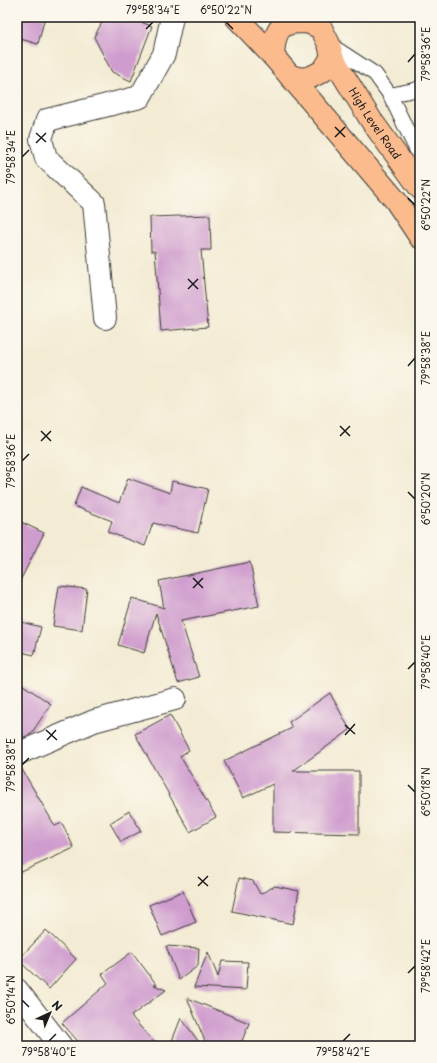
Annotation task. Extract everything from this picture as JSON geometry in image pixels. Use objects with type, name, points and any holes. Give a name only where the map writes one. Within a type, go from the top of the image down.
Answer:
[{"type":"highway","points":[[236,17],[273,56],[396,201],[420,237]]},
{"type":"highway","points":[[273,56],[274,41],[279,30],[289,23],[319,31],[323,71],[311,77],[302,79],[290,76]]},
{"type":"highway","name":"High Level Road","points":[[319,31],[371,120],[420,188]]},
{"type":"street","points":[[105,318],[94,203],[46,158],[41,139],[47,120],[140,97],[164,54],[172,17]]},
{"type":"street","points":[[17,754],[94,721],[175,699]]},
{"type":"street","points":[[17,990],[61,1046]]},
{"type":"lane","points":[[319,31],[375,74],[390,95],[420,158]]},
{"type":"lane","points":[[390,95],[420,88]]},
{"type":"building","points":[[17,17],[45,17],[38,44],[17,38]]},
{"type":"building","points":[[105,17],[126,17],[152,26],[131,81],[112,72],[94,37]]},
{"type":"building","points":[[210,215],[211,250],[201,250],[208,327],[161,331],[155,251],[151,251],[150,217]]},
{"type":"building","points":[[128,478],[170,493],[172,481],[208,489],[198,533],[153,523],[145,546],[108,532],[112,521],[74,506],[81,487],[119,503]]},
{"type":"building","points":[[17,520],[44,533],[17,587]]},
{"type":"building","points":[[250,562],[259,606],[181,621],[199,677],[178,683],[156,613],[144,653],[118,645],[132,598],[164,608],[159,581]]},
{"type":"building","points":[[59,586],[87,589],[82,630],[53,626]]},
{"type":"building","points":[[21,622],[41,627],[34,655],[17,651],[17,639]]},
{"type":"building","points":[[17,681],[51,704],[31,734],[17,740]]},
{"type":"building","points":[[330,693],[350,730],[293,771],[359,771],[359,834],[273,832],[273,784],[243,798],[224,761],[292,728],[289,722]]},
{"type":"building","points":[[170,715],[189,750],[180,756],[216,817],[190,832],[135,734]]},
{"type":"building","points":[[17,766],[20,766],[55,826],[62,823],[74,848],[17,874]]},
{"type":"building","points":[[129,811],[141,831],[121,842],[110,823]]},
{"type":"building","points":[[239,878],[253,881],[260,894],[275,886],[299,891],[293,924],[232,911]]},
{"type":"building","points":[[183,891],[196,922],[162,936],[149,905]]},
{"type":"building","points":[[46,930],[76,959],[49,989],[18,960]]},
{"type":"building","points":[[166,946],[199,948],[198,966],[179,980]]},
{"type":"building","points":[[132,952],[157,985],[154,985],[166,990],[131,1016],[157,1046],[82,1046],[62,1023],[108,983],[102,974]]},
{"type":"building","points":[[208,952],[218,977],[222,961],[248,962],[246,990],[194,987]]},
{"type":"building","points":[[187,998],[249,1023],[240,1046],[207,1046]]},
{"type":"building","points":[[181,1018],[202,1046],[170,1046]]}]
